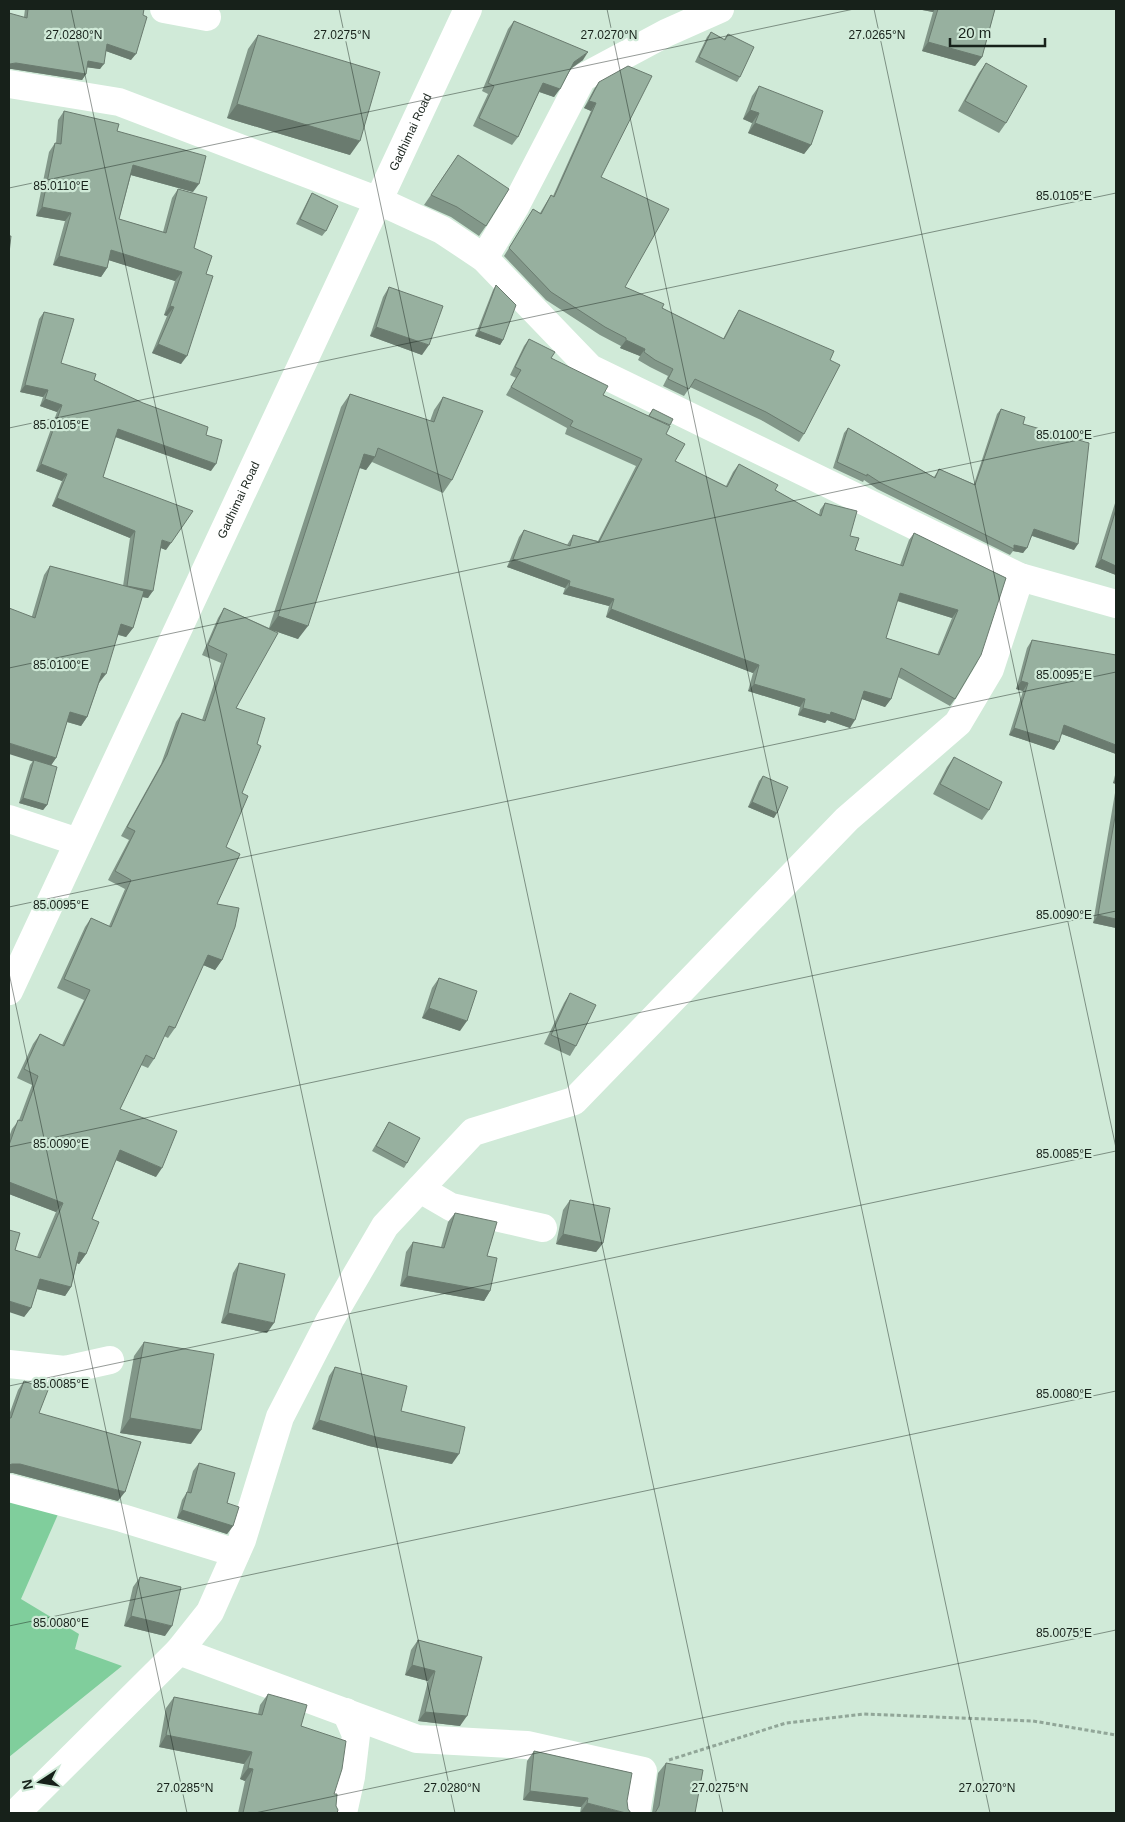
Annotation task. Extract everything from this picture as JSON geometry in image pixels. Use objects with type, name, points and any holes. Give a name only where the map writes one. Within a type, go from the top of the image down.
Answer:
[{"type":"street","points":[[164,9],[207,17]]},
{"type":"street","name":"Gadhimai Road","points":[[9,991],[468,9]]},
{"type":"street","points":[[484,258],[515,207],[582,78],[666,33],[720,9]]},
{"type":"street","points":[[9,84],[119,102],[379,201],[442,230],[484,258],[590,368],[1020,577],[1116,604]]},
{"type":"street","points":[[16,1813],[178,1651],[210,1612],[236,1553],[280,1417],[330,1320],[385,1226],[473,1132],[574,1101],[847,819],[958,723],[990,669],[1020,577]]},
{"type":"street","points":[[9,820],[78,842]]},
{"type":"street","points":[[420,1189],[451,1207],[543,1228]]},
{"type":"street","points":[[9,1364],[66,1370],[110,1360]]},
{"type":"street","points":[[9,1488],[122,1518],[236,1553]]},
{"type":"street","points":[[178,1651],[417,1739],[527,1745],[643,1771],[636,1813]]},
{"type":"street","points":[[343,1813],[356,1735],[346,1712]]},
{"type":"path","points":[[643,1771],[658,1764],[786,1723],[864,1714],[1032,1721],[1116,1735]]},
{"type":"green space","points":[[9,1501],[59,1512],[21,1599],[79,1634],[75,1649],[122,1666],[9,1757]]},
{"type":"building","points":[[28,9],[144,9],[143,15],[147,17],[136,54],[107,44],[104,64],[88,61],[86,74],[16,63],[9,64],[9,13],[27,18]]},
{"type":"building","points":[[938,9],[995,9],[982,57],[928,42]]},
{"type":"building","points":[[514,21],[588,52],[574,62],[560,89],[543,83],[518,137],[479,118],[494,86],[488,83]]},
{"type":"building","points":[[711,32],[725,40],[728,34],[754,47],[740,77],[699,57]]},
{"type":"building","points":[[258,35],[380,72],[360,141],[237,104]]},
{"type":"building","points":[[986,63],[1027,86],[1006,123],[965,101]]},
{"type":"building","points":[[628,66],[652,76],[601,177],[669,209],[625,287],[664,304],[662,308],[724,339],[739,310],[834,351],[830,360],[840,365],[804,434],[766,412],[695,379],[689,389],[668,379],[673,369],[655,360],[644,352],[645,349],[626,340],[626,338],[605,327],[551,292],[509,248],[533,209],[541,214],[551,195],[554,197],[596,103],[589,101],[599,82]]},
{"type":"building","points":[[759,86],[823,111],[811,145],[755,123],[759,113],[750,110]]},
{"type":"building","points":[[64,111],[119,124],[117,131],[206,156],[199,184],[133,165],[119,219],[166,233],[178,189],[207,197],[194,248],[212,256],[206,274],[213,276],[187,356],[158,344],[174,307],[170,306],[182,272],[111,250],[107,268],[59,256],[71,213],[42,207],[55,143],[61,144]]},
{"type":"building","points":[[458,155],[509,189],[486,226],[457,207],[431,195]]},
{"type":"building","points":[[312,193],[338,206],[326,231],[300,219]]},
{"type":"building","points":[[9,236],[11,236],[9,253]]},
{"type":"building","points":[[496,285],[516,305],[503,340],[479,331]]},
{"type":"building","points":[[389,287],[443,306],[429,345],[376,327]]},
{"type":"building","points":[[44,312],[74,319],[61,363],[96,374],[94,380],[143,403],[208,427],[206,435],[222,440],[216,464],[118,429],[103,477],[193,511],[171,543],[162,540],[153,591],[127,586],[135,531],[57,498],[67,474],[41,464],[62,405],[45,399],[48,390],[25,385]]},
{"type":"building","points":[[529,339],[555,352],[551,358],[608,386],[603,395],[670,426],[666,434],[685,444],[675,461],[727,487],[739,464],[778,485],[775,490],[821,516],[825,503],[857,511],[850,536],[859,538],[855,550],[903,566],[914,533],[1006,578],[981,655],[955,699],[901,668],[891,699],[864,691],[855,720],[831,712],[830,715],[803,708],[805,699],[754,684],[759,665],[611,609],[614,599],[569,586],[570,581],[513,559],[524,530],[570,546],[573,535],[599,542],[642,459],[570,426],[573,421],[511,387],[521,370],[515,367]],"holes":[[[900,593],[958,610],[939,655],[886,638]]]},
{"type":"building","points":[[350,394],[434,422],[443,397],[483,411],[452,480],[378,448],[375,457],[364,454],[308,626],[278,616]]},
{"type":"building","points":[[653,409],[673,419],[670,425],[649,416]]},
{"type":"building","points":[[1001,409],[1025,417],[1023,424],[1089,443],[1078,544],[1034,529],[1027,548],[1014,545],[1014,549],[881,483],[867,474],[867,476],[837,462],[848,428],[935,478],[939,469],[975,485]]},
{"type":"building","points":[[1116,509],[1116,566],[1101,559]]},
{"type":"building","points":[[50,566],[144,591],[133,628],[121,624],[106,674],[102,673],[87,717],[70,712],[56,758],[9,743],[9,608],[35,618]]},
{"type":"building","points":[[224,608],[278,633],[236,708],[265,718],[257,744],[261,746],[242,793],[248,796],[226,847],[240,854],[217,904],[239,908],[235,927],[222,960],[208,955],[175,1028],[169,1026],[154,1059],[146,1055],[120,1109],[177,1131],[162,1168],[120,1150],[92,1219],[99,1222],[86,1254],[79,1252],[71,1287],[40,1279],[31,1308],[9,1301],[9,1230],[20,1233],[15,1250],[40,1258],[63,1203],[9,1182],[9,1145],[18,1120],[22,1121],[38,1076],[24,1069],[40,1034],[64,1046],[90,990],[64,979],[91,918],[111,927],[131,880],[115,871],[135,831],[127,827],[167,755],[182,713],[205,721],[227,654],[208,645]]},
{"type":"building","points":[[1032,640],[1116,655],[1116,745],[1064,725],[1059,742],[1014,728],[1028,683],[1021,681]]},
{"type":"building","points":[[954,757],[1002,782],[989,810],[940,784]]},
{"type":"building","points":[[34,760],[57,767],[47,805],[23,798]]},
{"type":"building","points":[[763,776],[788,787],[777,813],[752,802]]},
{"type":"building","points":[[1116,811],[1116,919],[1098,915]]},
{"type":"building","points":[[439,978],[477,991],[467,1021],[429,1008]]},
{"type":"building","points":[[570,993],[596,1005],[576,1046],[551,1035]]},
{"type":"building","points":[[389,1122],[420,1138],[407,1163],[376,1146]]},
{"type":"building","points":[[570,1200],[610,1208],[603,1243],[563,1234]]},
{"type":"building","points":[[455,1213],[497,1222],[487,1256],[497,1258],[490,1291],[407,1276],[413,1242],[444,1248]]},
{"type":"building","points":[[239,1263],[285,1274],[274,1323],[228,1313]]},
{"type":"building","points":[[144,1342],[214,1354],[201,1430],[130,1418]]},
{"type":"building","points":[[335,1367],[407,1386],[401,1411],[465,1427],[459,1454],[376,1437],[319,1420]]},
{"type":"building","points":[[24,1381],[48,1390],[39,1413],[141,1442],[125,1492],[20,1464],[9,1465],[9,1418],[11,1418]]},
{"type":"building","points":[[199,1463],[235,1473],[227,1503],[239,1507],[233,1526],[182,1510],[187,1492],[191,1493]]},
{"type":"building","points":[[140,1577],[181,1587],[172,1626],[131,1616]]},
{"type":"building","points":[[418,1640],[482,1657],[467,1716],[425,1712],[435,1671],[412,1665]]},
{"type":"building","points":[[268,1694],[307,1705],[301,1726],[346,1741],[342,1769],[334,1794],[337,1794],[337,1813],[243,1813],[253,1769],[248,1768],[252,1752],[166,1735],[174,1697],[262,1715]]},
{"type":"building","points":[[534,1751],[632,1773],[627,1801],[628,1809],[631,1813],[587,1803],[588,1798],[530,1791]]},
{"type":"building","points":[[666,1763],[703,1770],[695,1813],[655,1813],[659,1806]]}]
